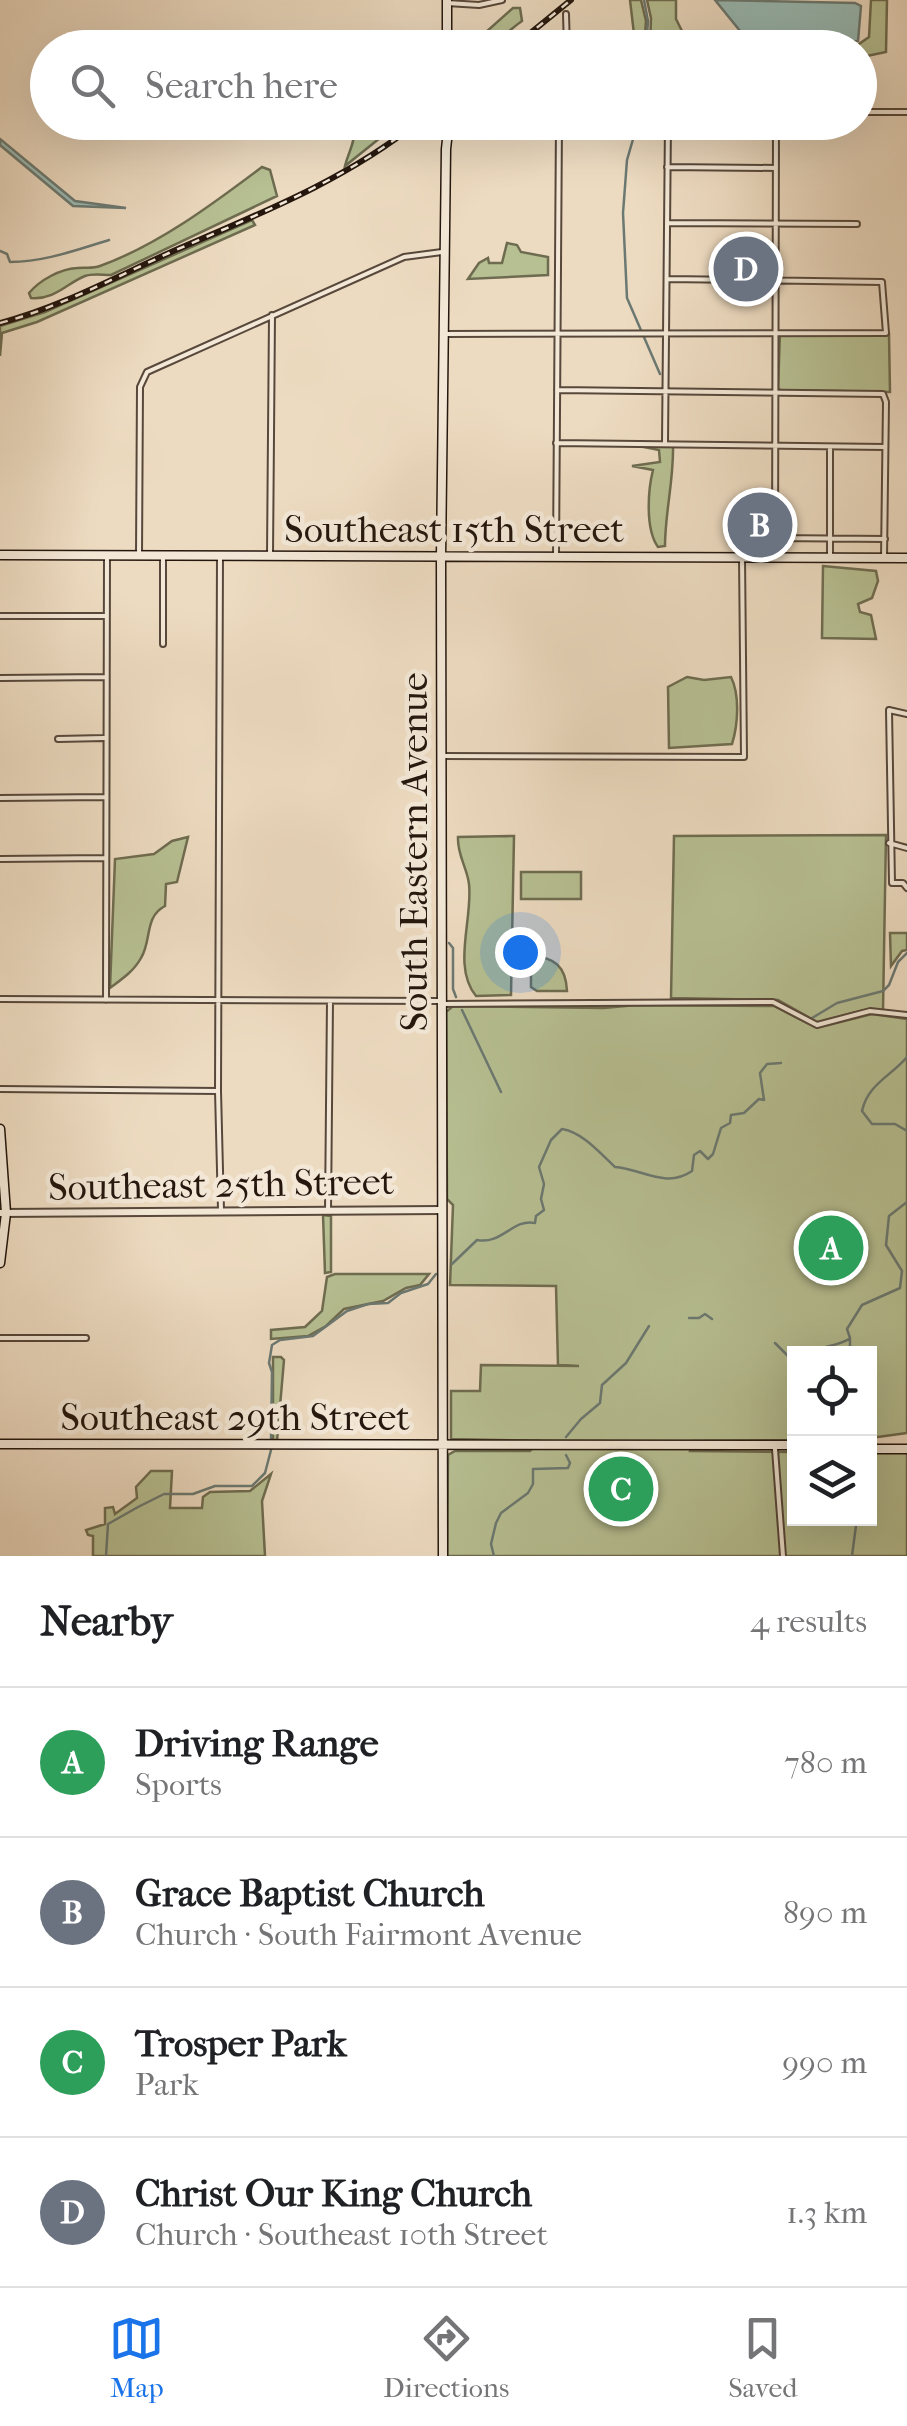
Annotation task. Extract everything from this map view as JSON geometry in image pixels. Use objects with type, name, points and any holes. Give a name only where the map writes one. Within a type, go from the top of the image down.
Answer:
[{"type":"main road","points":[[447,2],[447,30]]},
{"type":"main road","name":"South Eastern Avenue","points":[[442,1556],[441,558],[446,140]]},
{"type":"main road","name":"Southeast 15th Street","points":[[0,555],[907,558]]},
{"type":"main road","points":[[0,1129],[0,1263]]},
{"type":"main road","name":"Southeast 29th Street","points":[[0,1444],[787,1447]]},
{"type":"main road","points":[[877,1447],[907,1447]]},
{"type":"street","points":[[447,2],[479,5],[502,0]]},
{"type":"street","points":[[566,14],[566,30]]},
{"type":"street","points":[[877,112],[907,112]]},
{"type":"street","points":[[556,556],[559,140]]},
{"type":"street","points":[[664,444],[668,140]]},
{"type":"street","points":[[776,140],[776,558]]},
{"type":"street","points":[[668,167],[776,168]]},
{"type":"street","points":[[668,223],[857,224]]},
{"type":"street","points":[[139,555],[140,395],[144,376],[154,367],[404,256],[445,252]]},
{"type":"street","points":[[444,334],[886,333],[882,282],[667,279]]},
{"type":"street","points":[[270,556],[272,315]]},
{"type":"street","points":[[557,390],[883,394],[884,558]]},
{"type":"street","points":[[556,444],[885,448]]},
{"type":"street","points":[[830,448],[830,558]]},
{"type":"street","points":[[775,538],[885,539]]},
{"type":"street","points":[[106,1000],[107,555]]},
{"type":"street","points":[[163,555],[163,644]]},
{"type":"street","points":[[220,555],[221,1210]]},
{"type":"street","points":[[441,756],[744,757],[742,557]]},
{"type":"street","points":[[0,616],[106,616]]},
{"type":"street","points":[[0,678],[106,677]]},
{"type":"street","points":[[906,883],[892,883],[889,710],[907,706]]},
{"type":"street","points":[[900,710],[907,714]]},
{"type":"street","points":[[58,739],[106,738]]},
{"type":"street","points":[[0,798],[106,798]]},
{"type":"street","points":[[889,843],[907,848]]},
{"type":"street","points":[[0,858],[107,858]]},
{"type":"street","points":[[0,999],[765,1002],[779,1003],[805,1020],[824,1025],[870,1011],[907,1015]]},
{"type":"street","points":[[328,1210],[330,1001]]},
{"type":"street","points":[[0,1089],[218,1090]]},
{"type":"street","name":"Southeast 25th Street","points":[[3,1213],[442,1210]]},
{"type":"street","points":[[0,1338],[86,1338]]},
{"type":"street","points":[[775,1447],[783,1556]]},
{"type":"green space","points":[[630,0],[641,0],[645,30],[634,30]]},
{"type":"green space","points":[[647,0],[676,0],[676,19],[682,30],[651,30]]},
{"type":"green space","points":[[871,0],[887,0],[886,52],[877,54],[877,30],[869,30]]},
{"type":"green space","points":[[513,8],[520,8],[522,21],[511,30],[488,30]]},
{"type":"green space","points":[[353,140],[378,140],[345,166]]},
{"type":"green space","points":[[262,167],[270,170],[277,196],[111,275],[88,275],[54,294],[31,298],[29,293],[34,288],[57,273],[100,266],[164,235]]},
{"type":"green space","points":[[252,220],[255,225],[37,322],[2,333],[0,356],[0,326],[45,312]]},
{"type":"green space","points":[[507,243],[517,245],[521,252],[548,257],[548,275],[468,279],[479,263],[488,258],[489,263],[502,263]]},
{"type":"green space","points":[[780,333],[889,334],[890,392],[780,390]]},
{"type":"green space","points":[[673,445],[665,546],[658,547],[649,520],[653,470],[632,466],[660,462],[659,450],[639,446]]},
{"type":"green space","points":[[823,566],[876,571],[878,581],[872,598],[858,604],[860,612],[871,615],[876,639],[822,638]]},
{"type":"green space","points":[[687,677],[731,677],[737,710],[732,744],[669,748],[668,687]]},
{"type":"green space","points":[[886,835],[883,1011],[861,1011],[817,1022],[778,1000],[671,998],[674,836]]},
{"type":"green space","points":[[514,836],[511,995],[476,996],[465,971],[469,884],[458,837]]},
{"type":"green space","points":[[188,837],[177,882],[166,884],[165,906],[154,916],[141,958],[110,988],[115,859],[154,854],[172,841]]},
{"type":"green space","points":[[521,872],[581,872],[581,899],[521,899]]},
{"type":"green space","points":[[890,933],[907,933],[907,950],[891,966]]},
{"type":"green space","points":[[531,956],[558,965],[567,991],[537,991],[531,987]]},
{"type":"green space","points":[[453,1006],[774,1006],[817,1028],[872,1014],[907,1019],[907,1433],[877,1437],[877,1346],[787,1346],[787,1440],[692,1441],[690,1451],[787,1452],[787,1526],[877,1526],[877,1452],[907,1452],[907,1556],[447,1556],[448,1455],[455,1451],[530,1451],[539,1441],[451,1439],[451,1391],[480,1391],[481,1365],[579,1366],[558,1365],[556,1286],[450,1285],[453,1205],[447,1199],[446,1012]]},
{"type":"green space","points":[[323,1215],[331,1216],[331,1272],[325,1273]]},
{"type":"green space","points":[[429,1274],[420,1285],[383,1301],[344,1309],[308,1336],[271,1339],[271,1330],[305,1327],[322,1311],[327,1277]]},
{"type":"green space","points":[[273,1357],[284,1360],[277,1441],[273,1440]]},
{"type":"green space","points":[[151,1471],[172,1471],[170,1508],[202,1508],[203,1497],[210,1492],[250,1491],[271,1474],[262,1501],[265,1556],[93,1556],[93,1536],[86,1530],[105,1524],[105,1508],[113,1507],[115,1514],[137,1498],[136,1487]]},
{"type":"water","points":[[715,0],[861,6],[859,30],[739,30]]},
{"type":"water","points":[[0,139],[75,201],[126,208],[73,206],[0,145]]},
{"type":"waterway","points":[[644,0],[647,30]]},
{"type":"waterway","points":[[633,140],[627,160],[623,213],[627,298],[660,374]]},
{"type":"waterway","points":[[0,251],[7,254],[10,262],[23,261],[109,240]]},
{"type":"waterway","points":[[449,943],[453,948],[456,997]]},
{"type":"waterway","points":[[812,1018],[837,1003],[883,991],[907,953]]},
{"type":"waterway","points":[[462,1010],[501,1092]]},
{"type":"waterway","points":[[907,1057],[875,1087],[862,1111],[872,1124],[895,1124],[907,1131]]},
{"type":"waterway","points":[[452,1264],[477,1240],[494,1239],[520,1224],[535,1223],[536,1216],[544,1210],[544,1184],[539,1167],[551,1140],[562,1129],[584,1139],[615,1167],[663,1178],[682,1176],[692,1171],[694,1155],[700,1151],[708,1159],[713,1154],[721,1128],[730,1123],[731,1115],[744,1113],[759,1099],[764,1100],[760,1073],[767,1064],[781,1063]]},
{"type":"waterway","points":[[850,1346],[847,1329],[862,1305],[900,1288],[902,1271],[886,1245],[889,1216],[907,1202]]},
{"type":"waterway","points":[[271,1440],[272,1345],[280,1340],[313,1336],[347,1311],[388,1303],[401,1293],[428,1284],[436,1274]]},
{"type":"waterway","points":[[689,1318],[705,1314],[712,1319]]},
{"type":"waterway","points":[[566,1437],[600,1403],[602,1385],[626,1363],[649,1326]]},
{"type":"waterway","points":[[828,1346],[849,1339]]},
{"type":"waterway","points":[[775,1343],[787,1355]]},
{"type":"waterway","points":[[106,1556],[108,1524],[164,1494],[193,1494],[215,1486],[252,1486],[265,1473],[271,1450]]},
{"type":"waterway","points":[[494,1556],[491,1544],[501,1513],[528,1493],[533,1484],[533,1469],[568,1468],[566,1455]]},
{"type":"waterway","points":[[852,1556],[856,1526]]},
{"type":"railway","points":[[534,30],[571,0]]},
{"type":"railway","points":[[0,323],[64,301],[298,196],[393,140]]},
{"type":"place","name":"Christ Our King Church","points":[[746,269]]},
{"type":"place","name":"Grace Baptist Church","points":[[760,525]]},
{"type":"place","name":"Driving Range","points":[[831,1248]]},
{"type":"place","name":"Trosper Park","points":[[621,1489]]}]
